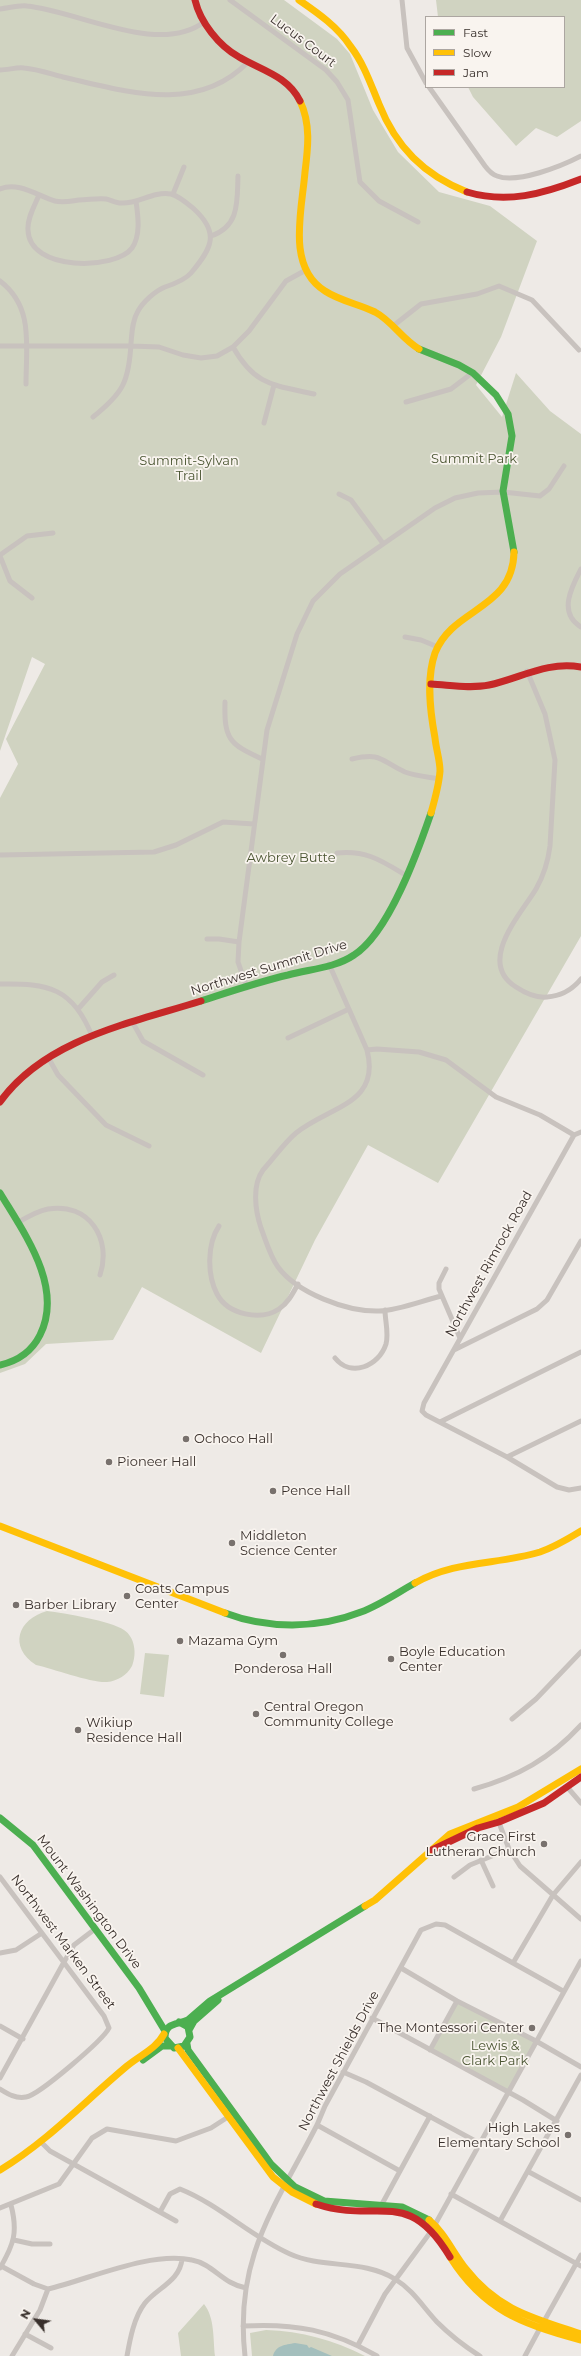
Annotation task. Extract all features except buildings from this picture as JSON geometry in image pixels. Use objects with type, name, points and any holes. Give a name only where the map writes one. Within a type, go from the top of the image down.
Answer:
[{"type":"street","name":"Northwest Summit Drive","points":[[0,1102],[14,1084],[49,1059],[92,1036],[329,964],[355,955],[365,947],[384,920],[407,876],[425,829],[440,779],[439,759],[430,709],[434,657],[438,647],[456,622],[497,595],[510,576],[515,561],[515,548],[503,492],[513,443],[512,428],[501,400],[472,373],[450,361],[416,347],[378,314],[331,296],[314,282],[306,270],[299,244],[308,143],[308,129],[304,108],[296,92],[285,81],[248,62],[226,48],[204,22],[195,0]]},
{"type":"street","name":"Lucus Court","points":[[230,0],[326,70],[338,82],[348,100],[360,182],[379,201],[418,222]]},
{"type":"street","points":[[299,0],[333,26],[351,46],[395,138],[413,161],[432,176],[464,192],[493,198],[533,195],[581,179]]},
{"type":"street","points":[[402,0],[407,48],[425,81]]},
{"type":"street","points":[[0,9],[27,6],[153,36],[177,33],[197,27],[204,22]]},
{"type":"street","points":[[0,70],[24,68],[142,95],[168,96],[198,90],[217,84],[237,73],[248,62]]},
{"type":"street","points":[[430,88],[485,166],[497,176],[512,178],[533,174],[581,156]]},
{"type":"street","points":[[173,194],[184,167]]},
{"type":"street","points":[[211,236],[227,228],[235,216],[238,176]]},
{"type":"street","points":[[0,188],[12,186],[56,201],[67,202],[98,198],[121,203],[136,201],[155,193],[173,194],[203,217],[209,227],[211,236],[204,257],[190,275],[164,288],[151,297],[138,311],[132,328],[131,364],[124,387],[115,399],[93,418]]},
{"type":"street","points":[[39,195],[27,228],[32,245],[38,252],[56,261],[80,263],[122,256],[132,248],[138,235],[136,201]]},
{"type":"street","points":[[0,346],[159,347],[183,355],[201,358],[217,356],[233,347],[263,313],[277,290],[286,281],[306,270]]},
{"type":"street","points":[[0,281],[18,300],[26,317],[26,384]]},
{"type":"street","points":[[393,326],[421,304],[477,294],[499,286],[532,300],[579,350]]},
{"type":"street","points":[[233,347],[243,365],[255,377],[274,385],[314,394]]},
{"type":"street","points":[[406,402],[450,389],[472,373]]},
{"type":"street","points":[[264,423],[274,385]]},
{"type":"street","points":[[246,988],[238,962],[238,942],[262,759],[275,704],[295,641],[313,601],[340,574],[382,542],[420,516],[455,498],[478,493],[503,492],[540,496],[550,489],[564,466]]},
{"type":"street","points":[[340,494],[351,500],[382,542]]},
{"type":"street","points":[[32,598],[10,581],[0,555],[27,536],[53,533]]},
{"type":"street","points":[[581,570],[570,589],[567,600],[571,618],[581,627]]},
{"type":"street","points":[[404,637],[420,640],[438,647]]},
{"type":"street","points":[[431,684],[480,686],[498,683],[526,671],[553,664],[581,667]]},
{"type":"street","points":[[526,671],[545,714],[555,760],[549,859],[542,876],[503,942],[500,963],[503,972],[512,985],[526,994],[544,997],[558,996],[574,987],[581,979]]},
{"type":"street","points":[[225,702],[224,724],[231,741],[244,751],[262,759]]},
{"type":"street","points":[[352,759],[368,755],[379,756],[404,772],[440,779]]},
{"type":"street","points":[[0,855],[154,852],[176,845],[223,822],[254,824]]},
{"type":"street","points":[[337,853],[358,852],[371,855],[407,876]]},
{"type":"street","points":[[207,939],[238,942]]},
{"type":"street","points":[[329,964],[367,1050],[370,1072],[365,1088],[359,1096],[320,1117],[296,1134],[263,1170],[256,1183],[258,1214],[270,1253],[282,1271],[298,1284],[344,1307],[362,1310],[384,1310],[441,1296]]},
{"type":"street","points":[[79,1008],[102,982],[114,975]]},
{"type":"street","points":[[0,984],[24,984],[48,988],[70,999],[79,1008],[92,1036]]},
{"type":"street","points":[[288,1038],[348,1009]]},
{"type":"street","points":[[133,1023],[143,1041],[203,1075]]},
{"type":"street","points":[[367,1050],[378,1049],[419,1052],[446,1060],[496,1097],[540,1115],[574,1134],[581,1132]]},
{"type":"street","points":[[49,1059],[58,1075],[106,1125],[149,1146]]},
{"type":"street","name":"Northwest Rimrock Road","points":[[440,1422],[422,1411],[424,1404],[574,1134]]},
{"type":"street","points":[[0,1193],[29,1243],[45,1281],[49,1310],[45,1327],[32,1348],[19,1358],[0,1365]]},
{"type":"street","points":[[17,1222],[34,1213],[49,1209],[64,1209],[79,1213],[93,1224],[100,1235],[104,1250],[103,1264],[100,1275]]},
{"type":"street","points":[[219,1226],[213,1236],[210,1253],[211,1270],[217,1295],[226,1305],[239,1312],[253,1316],[269,1314],[280,1308],[290,1299],[298,1284]]},
{"type":"street","points":[[454,1350],[538,1309],[548,1300],[581,1241]]},
{"type":"street","points":[[446,1269],[439,1283],[441,1296],[460,1338]]},
{"type":"street","points":[[335,1358],[344,1366],[355,1369],[368,1366],[379,1357],[387,1340],[384,1310]]},
{"type":"street","points":[[440,1422],[581,1352]]},
{"type":"street","points":[[507,1457],[581,1421]]},
{"type":"street","points":[[440,1422],[507,1457],[563,1490],[581,1488]]},
{"type":"street","points":[[0,1526],[236,1617],[254,1622],[291,1625],[324,1622],[356,1614],[379,1604],[422,1579],[443,1570],[463,1564],[532,1554],[560,1544],[581,1531]]},
{"type":"street","points":[[512,1719],[536,1699],[581,1652]]},
{"type":"street","points":[[474,1789],[504,1780],[542,1760],[560,1746],[581,1725]]},
{"type":"street","points":[[0,2170],[21,2158],[159,2041],[165,2032],[176,2023],[188,2020],[210,2001],[375,1900],[432,1850],[498,1819],[533,1800],[581,1768]]},
{"type":"street","points":[[498,1819],[544,1803],[568,1788],[581,1777]]},
{"type":"street","points":[[568,1788],[581,1803]]},
{"type":"street","name":"Mount Washington Drive","points":[[0,1818],[33,1845],[139,1988],[162,2023],[165,2032]]},
{"type":"street","points":[[498,1819],[509,1849],[520,1866],[581,1919]]},
{"type":"street","points":[[454,1877],[464,1868],[509,1849]]},
{"type":"street","points":[[481,1860],[493,1886]]},
{"type":"street","points":[[513,1963],[554,1895],[581,1862]]},
{"type":"street","name":"Northwest Marken Street","points":[[0,1877],[104,2016],[109,2028],[106,2034],[37,2094],[18,2097],[0,2089]]},
{"type":"street","name":"Northwest Shields Drive","points":[[245,2356],[243,2326],[246,2288],[250,2262],[258,2238],[343,2072],[422,1930],[436,1924],[445,1925],[563,1991]]},
{"type":"street","points":[[0,2078],[74,1945],[95,1928]]},
{"type":"street","points":[[0,1953],[16,1950],[42,1933]]},
{"type":"street","points":[[358,2346],[395,2279],[433,2227],[581,1961]]},
{"type":"street","points":[[401,1968],[457,2001],[536,2041],[581,2067]]},
{"type":"street","name":"Mount Washington Drive","points":[[139,1988],[166,2020],[176,2023]]},
{"type":"street","points":[[189,2030],[194,2021],[226,1992]]},
{"type":"street","points":[[430,2050],[457,2001]]},
{"type":"street","points":[[372,2018],[507,2093],[523,2100],[557,2121]]},
{"type":"street","points":[[119,2074],[141,2061],[157,2048],[164,2045],[178,2048],[187,2044],[190,2037],[189,2030],[185,2025],[176,2023]]},
{"type":"street","points":[[0,2026],[23,2039]]},
{"type":"street","points":[[165,2032],[165,2040],[170,2046]]},
{"type":"street","points":[[187,2044],[191,2054],[285,2184],[311,2197],[324,2201],[353,2204],[382,2204],[408,2208],[433,2227],[468,2273],[487,2293],[511,2310],[541,2327],[581,2340]]},
{"type":"street","points":[[178,2048],[273,2176],[314,2204],[340,2210],[400,2212],[419,2219],[433,2227]]},
{"type":"street","points":[[343,2072],[366,2082],[479,2143]]},
{"type":"street","points":[[500,2222],[581,2075]]},
{"type":"street","points":[[382,2204],[430,2116]]},
{"type":"street","points":[[0,2208],[11,2205],[34,2193],[53,2188],[64,2178],[92,2138],[107,2129],[149,2135],[176,2141],[211,2128],[228,2117]]},
{"type":"street","points":[[317,2125],[400,2171]]},
{"type":"street","points":[[40,2141],[50,2151],[176,2221]]},
{"type":"street","points":[[528,2172],[581,2200]]},
{"type":"street","points":[[160,2212],[173,2191],[180,2189],[211,2206],[258,2238],[298,2257],[333,2265],[368,2268],[395,2279],[413,2294],[448,2332],[480,2356]]},
{"type":"street","points":[[451,2194],[579,2265]]},
{"type":"street","points":[[11,2205],[15,2228],[14,2240],[0,2267],[34,2284],[48,2288],[138,2263],[182,2259],[197,2261],[211,2269],[227,2282],[246,2288]]},
{"type":"street","points":[[14,2240],[32,2244],[50,2244]]},
{"type":"street","points":[[525,2356],[579,2265],[581,2255]]},
{"type":"street","points":[[127,2356],[140,2311],[151,2297],[176,2276],[181,2266],[182,2259]]},
{"type":"street","points":[[12,2356],[46,2298],[48,2288]]},
{"type":"street","points":[[243,2326],[292,2326],[315,2329],[358,2346],[377,2356]]},
{"type":"street","points":[[541,2327],[581,2334]]},
{"type":"street","points":[[25,2334],[51,2348]]},
{"type":"green space","name":"Awbrey Butte","points":[[0,0],[284,0],[337,39],[350,54],[373,110],[398,152],[439,192],[490,206],[537,241],[501,337],[476,385],[502,417],[516,373],[550,411],[581,434],[581,936],[438,1183],[368,1145],[315,1240],[261,1353],[142,1287],[113,1340],[46,1344],[25,1364],[0,1373],[0,798],[18,764],[6,739],[45,664],[32,657],[0,751]]},
{"type":"green space","points":[[436,0],[581,0],[581,121],[557,137],[536,128],[516,146],[473,97],[468,88],[565,88],[565,16],[438,16]]},
{"type":"green space","points":[[47,1611],[98,1621],[124,1630],[131,1637],[135,1651],[134,1661],[130,1669],[125,1675],[118,1679],[100,1682],[36,1665],[27,1658],[22,1650],[20,1634],[23,1627],[29,1620]]},
{"type":"green space","points":[[145,1653],[169,1655],[164,1697],[140,1694]]},
{"type":"green space","name":"Lewis & Clark Park","points":[[457,2001],[536,2041],[507,2093],[430,2050]]},
{"type":"green space","points":[[204,2304],[208,2310],[212,2322],[215,2356],[181,2356],[178,2333]]},
{"type":"green space","points":[[266,2330],[292,2332],[317,2337],[341,2345],[365,2356],[252,2356],[250,2333]]},
{"type":"water","points":[[295,2343],[307,2345],[309,2348],[311,2347],[332,2356],[273,2356],[276,2350],[284,2345]]},
{"type":"traffic: fast","points":[[419,349],[459,365],[473,373],[496,395],[508,414],[512,436],[503,491],[514,552]]},
{"type":"traffic: fast","points":[[201,1001],[244,987],[339,963],[354,955],[367,944],[379,929],[401,890],[431,813]]},
{"type":"traffic: fast","points":[[0,1193],[30,1243],[44,1280],[47,1298],[46,1317],[37,1341],[29,1350],[18,1358],[0,1365]]},
{"type":"traffic: fast","points":[[225,1613],[258,1622],[275,1624],[293,1625],[328,1622],[345,1618],[368,1609],[415,1583]]},
{"type":"traffic: fast","points":[[0,1818],[33,1845],[139,1988],[165,2031]]},
{"type":"traffic: fast","points":[[179,2022],[188,2027],[190,2037],[184,2046],[174,2048],[165,2038],[169,2027],[172,2025],[176,2024],[180,2023],[184,2022],[188,2020],[210,2001],[365,1906]]},
{"type":"traffic: fast","points":[[189,2030],[194,2021],[218,2000]]},
{"type":"traffic: fast","points":[[187,2044],[188,2050],[271,2164],[295,2187],[324,2201],[402,2207],[429,2220]]},
{"type":"traffic: fast","points":[[143,2060],[162,2046],[170,2046]]},
{"type":"traffic: slow","points":[[299,0],[320,15],[346,40],[363,67],[394,134],[413,158],[438,177],[467,192]]},
{"type":"traffic: slow","points":[[300,101],[306,118],[308,136],[299,237],[305,268],[313,281],[325,291],[375,312],[387,320],[407,340],[419,349]]},
{"type":"traffic: slow","points":[[431,813],[438,787],[440,771],[430,695],[430,673],[435,653],[444,638],[455,626],[481,607],[504,586],[511,571],[514,552]]},
{"type":"traffic: slow","points":[[0,1526],[225,1613]]},
{"type":"traffic: slow","points":[[415,1583],[446,1570],[540,1552],[581,1531]]},
{"type":"traffic: slow","points":[[365,1906],[375,1900],[450,1834],[518,1807],[581,1769]]},
{"type":"traffic: slow","points":[[0,2170],[18,2159],[50,2134],[127,2066],[157,2044],[164,2034]]},
{"type":"traffic: slow","points":[[178,2048],[273,2177],[292,2192],[316,2204]]},
{"type":"traffic: slow","points":[[429,2220],[440,2231],[466,2269],[478,2283],[491,2294],[518,2311],[547,2323],[581,2334]]},
{"type":"traffic: slow","points":[[450,2257],[476,2290],[506,2313],[541,2328],[581,2340]]},
{"type":"traffic: jam","points":[[195,0],[201,17],[211,33],[224,47],[239,57],[273,74],[288,85],[295,92],[300,101]]},
{"type":"traffic: jam","points":[[467,192],[482,196],[496,197],[525,196],[553,189],[581,179]]},
{"type":"traffic: jam","points":[[431,684],[467,687],[482,686],[501,682],[545,668],[557,666],[581,667]]},
{"type":"traffic: jam","points":[[0,1102],[19,1080],[41,1063],[65,1048],[91,1036],[119,1026],[201,1001]]},
{"type":"traffic: jam","points":[[432,1850],[478,1828],[499,1822],[544,1803],[581,1777]]},
{"type":"traffic: jam","points":[[316,2204],[338,2209],[357,2211],[390,2211],[405,2214],[420,2221],[434,2235],[450,2257]]},
{"type":"place","name":"Ochoco Hall","points":[[186,1439]]},
{"type":"place","name":"Pioneer Hall","points":[[109,1462]]},
{"type":"place","name":"Pence Hall","points":[[273,1491]]},
{"type":"place","name":"Middleton Science Center","points":[[232,1543]]},
{"type":"place","name":"Coats Campus Center","points":[[127,1596]]},
{"type":"place","name":"Barber Library","points":[[16,1605]]},
{"type":"place","name":"Mazama Gym","points":[[180,1641]]},
{"type":"place","name":"Ponderosa Hall","points":[[283,1655]]},
{"type":"place","name":"Boyle Education Center","points":[[391,1659]]},
{"type":"place","name":"Central Oregon Community College","points":[[256,1714]]},
{"type":"place","name":"Wikiup Residence Hall","points":[[78,1730]]},
{"type":"place","name":"Grace First Lutheran Church","points":[[544,1844]]},
{"type":"place","name":"The Montessori Center","points":[[532,2028]]},
{"type":"place","name":"High Lakes Elementary School","points":[[568,2135]]},
{"type":"park label","name":"Summit Park","points":[[474,459]]},
{"type":"park label","name":"Summit-Sylvan Trail","points":[[189,468]]}]
